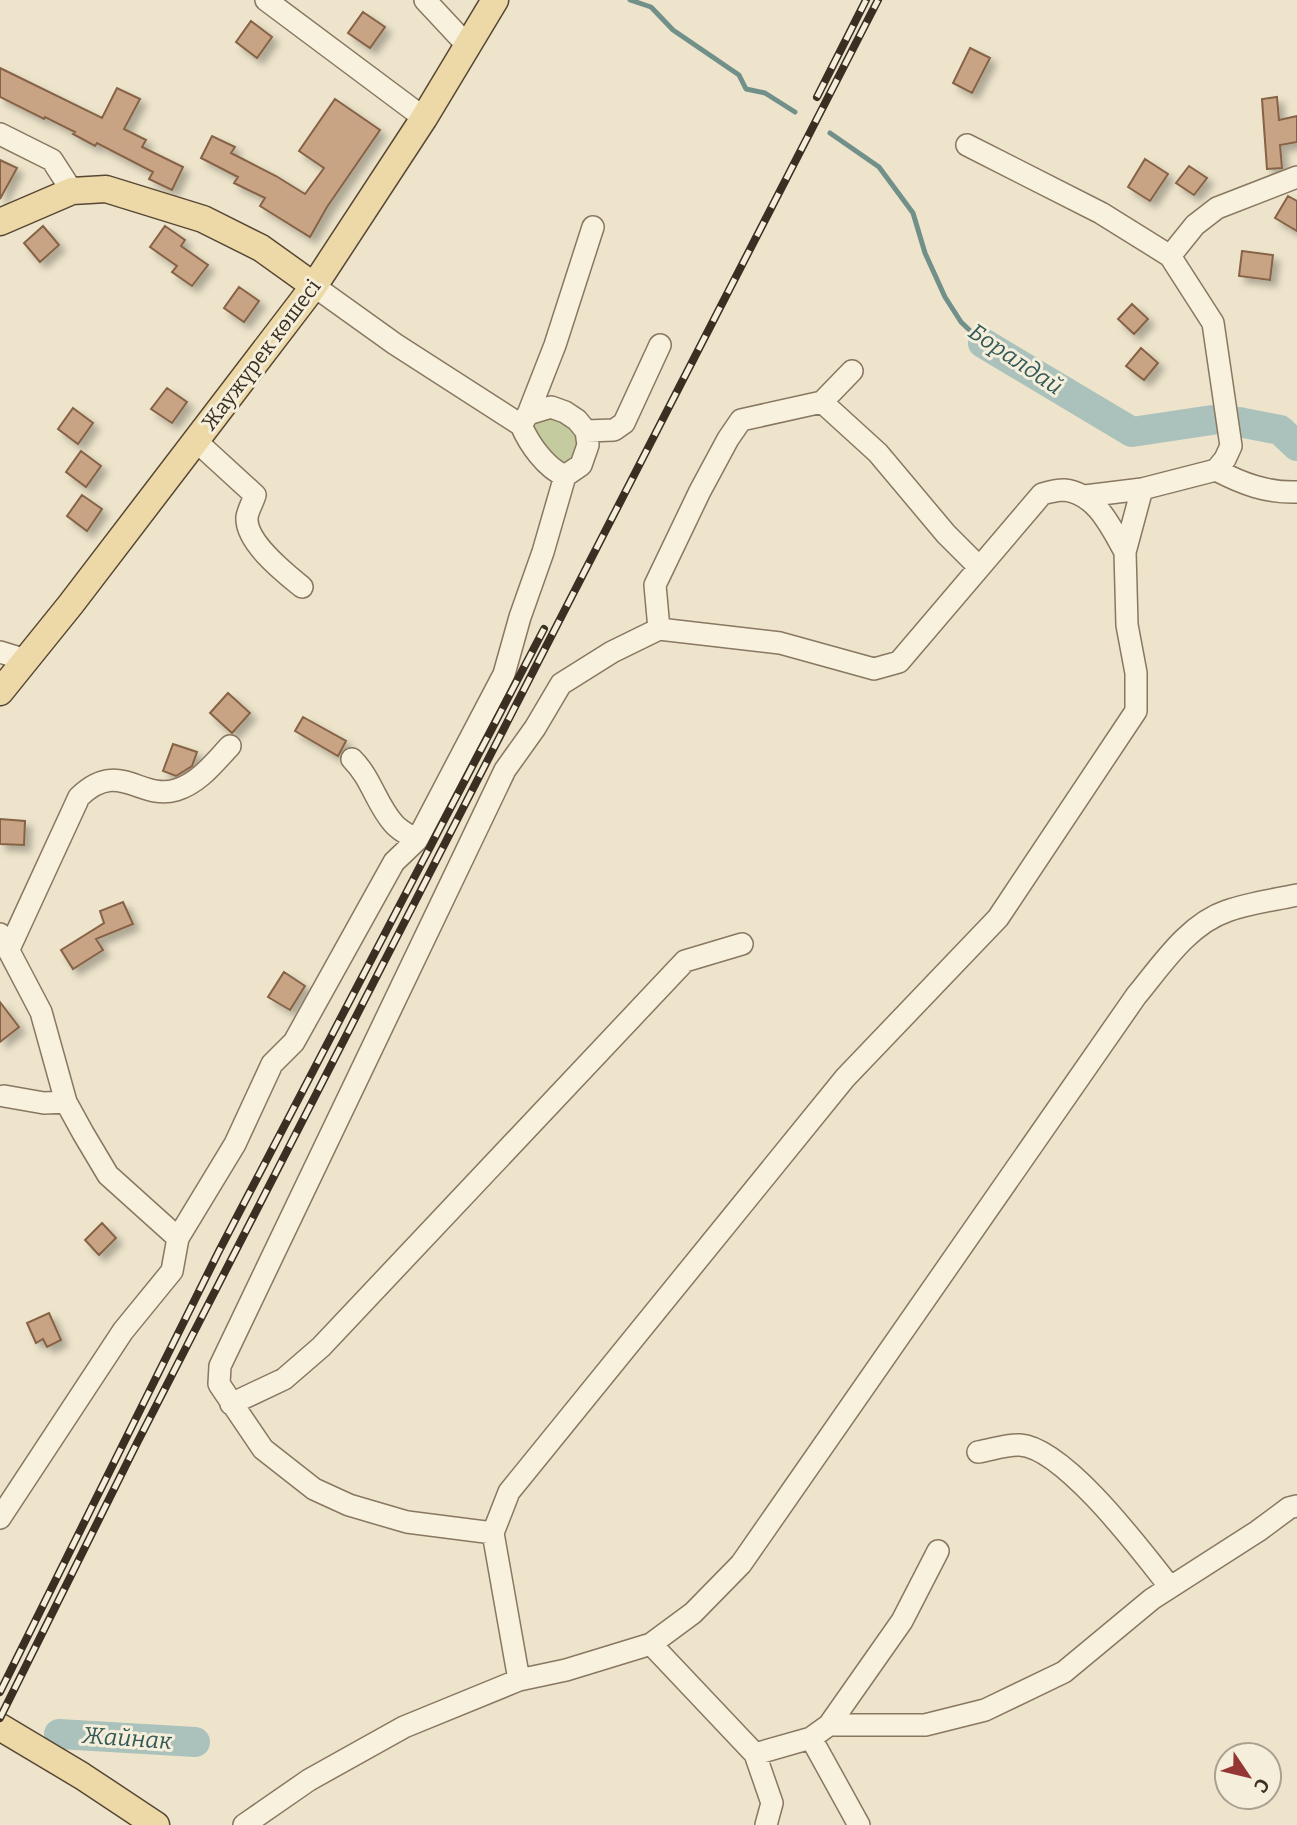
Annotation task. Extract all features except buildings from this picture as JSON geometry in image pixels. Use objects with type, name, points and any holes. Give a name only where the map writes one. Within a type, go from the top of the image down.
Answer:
[{"type":"main road","name":"Жаужүрек көшесі","points":[[0,692],[314,286],[424,118],[495,0]]},
{"type":"main road","points":[[0,222],[72,191],[106,189],[203,219],[261,248],[314,286]]},
{"type":"main road","points":[[0,1727],[82,1776],[156,1825]]},
{"type":"street","points":[[266,0],[424,118]]},
{"type":"street","points":[[425,0],[467,45]]},
{"type":"street","points":[[0,134],[52,160],[72,191]]},
{"type":"street","points":[[493,1533],[407,1522],[349,1505],[314,1489],[263,1449],[219,1384],[220,1366],[505,770],[535,728],[561,684],[612,652],[659,629],[780,643],[874,669],[899,662],[1042,494],[1063,490],[1085,496],[1142,489],[1216,470],[1231,446],[1213,323],[1170,257],[1101,213],[967,145]]},
{"type":"street","points":[[1170,257],[1195,225],[1217,208],[1297,177]]},
{"type":"street","points":[[565,476],[554,471],[526,436],[524,420],[555,345],[593,227]]},
{"type":"street","points":[[314,286],[395,344],[524,420]]},
{"type":"street","points":[[586,431],[614,430],[624,423],[660,345]]},
{"type":"street","points":[[659,629],[655,584],[727,439],[741,420],[821,402],[852,371]]},
{"type":"street","points":[[821,402],[878,453],[946,534],[979,567]]},
{"type":"street","points":[[0,1518],[123,1331],[172,1271],[178,1238],[235,1144],[272,1065],[294,1042],[394,862],[417,840],[504,674],[565,476],[581,465],[588,445],[586,431],[578,420],[565,412],[551,407],[524,420]]},
{"type":"street","points":[[196,441],[255,495],[247,518],[253,536],[272,562],[302,587]]},
{"type":"street","points":[[1216,470],[1236,480],[1275,492],[1297,492]]},
{"type":"street","points":[[519,1680],[493,1533],[509,1492],[845,1078],[998,918],[1136,711],[1136,673],[1127,625],[1125,552],[1142,489]]},
{"type":"street","points":[[1085,496],[1108,522],[1125,552]]},
{"type":"street","points":[[0,652],[26,660]]},
{"type":"street","points":[[178,1238],[107,1175],[66,1102],[41,1012],[4,942],[79,797],[92,785],[110,780],[161,792],[177,790],[202,776],[230,746]]},
{"type":"street","points":[[352,760],[365,773],[381,807],[396,827],[417,840]]},
{"type":"street","points":[[244,1825],[309,1780],[404,1727],[519,1680],[566,1670],[651,1644],[693,1613],[741,1564],[1136,996],[1178,946],[1206,922],[1226,911],[1297,895]]},
{"type":"street","points":[[231,1404],[284,1379],[321,1347],[685,961],[742,944]]},
{"type":"street","points":[[4,1096],[44,1103],[66,1102]]},
{"type":"street","points":[[978,1452],[1020,1445],[1051,1458],[1106,1507],[1170,1587]]},
{"type":"street","points":[[829,1725],[925,1726],[985,1710],[1064,1672],[1170,1587],[1289,1508],[1297,1506]]},
{"type":"street","points":[[755,1754],[811,1738],[829,1725],[902,1621],[938,1551]]},
{"type":"street","points":[[651,1644],[755,1754],[772,1803],[766,1825]]},
{"type":"street","points":[[811,1738],[859,1825]]},
{"type":"green space","points":[[551,418],[563,421],[584,442],[567,467],[557,466],[532,434],[534,422]]},
{"type":"waterway","name":"Боралдай","points":[[630,0],[651,7],[673,30],[739,75],[746,89],[765,93],[795,112]]},
{"type":"waterway","name":"Боралдай","points":[[830,133],[879,167],[913,213],[925,253],[945,297],[961,322],[983,343]]},
{"type":"waterway","name":"Боралдай","points":[[983,343],[1132,432],[1212,420]]},
{"type":"waterway","name":"Боралдай","points":[[1239,422],[1280,430],[1297,446]]},
{"type":"waterway","name":"Жайнак","points":[[59,1734],[195,1742]]},
{"type":"railway","points":[[817,97],[866,0]]},
{"type":"railway","points":[[0,1718],[137,1443],[878,0]]},
{"type":"railway","points":[[0,1692],[219,1251],[544,629]]}]
